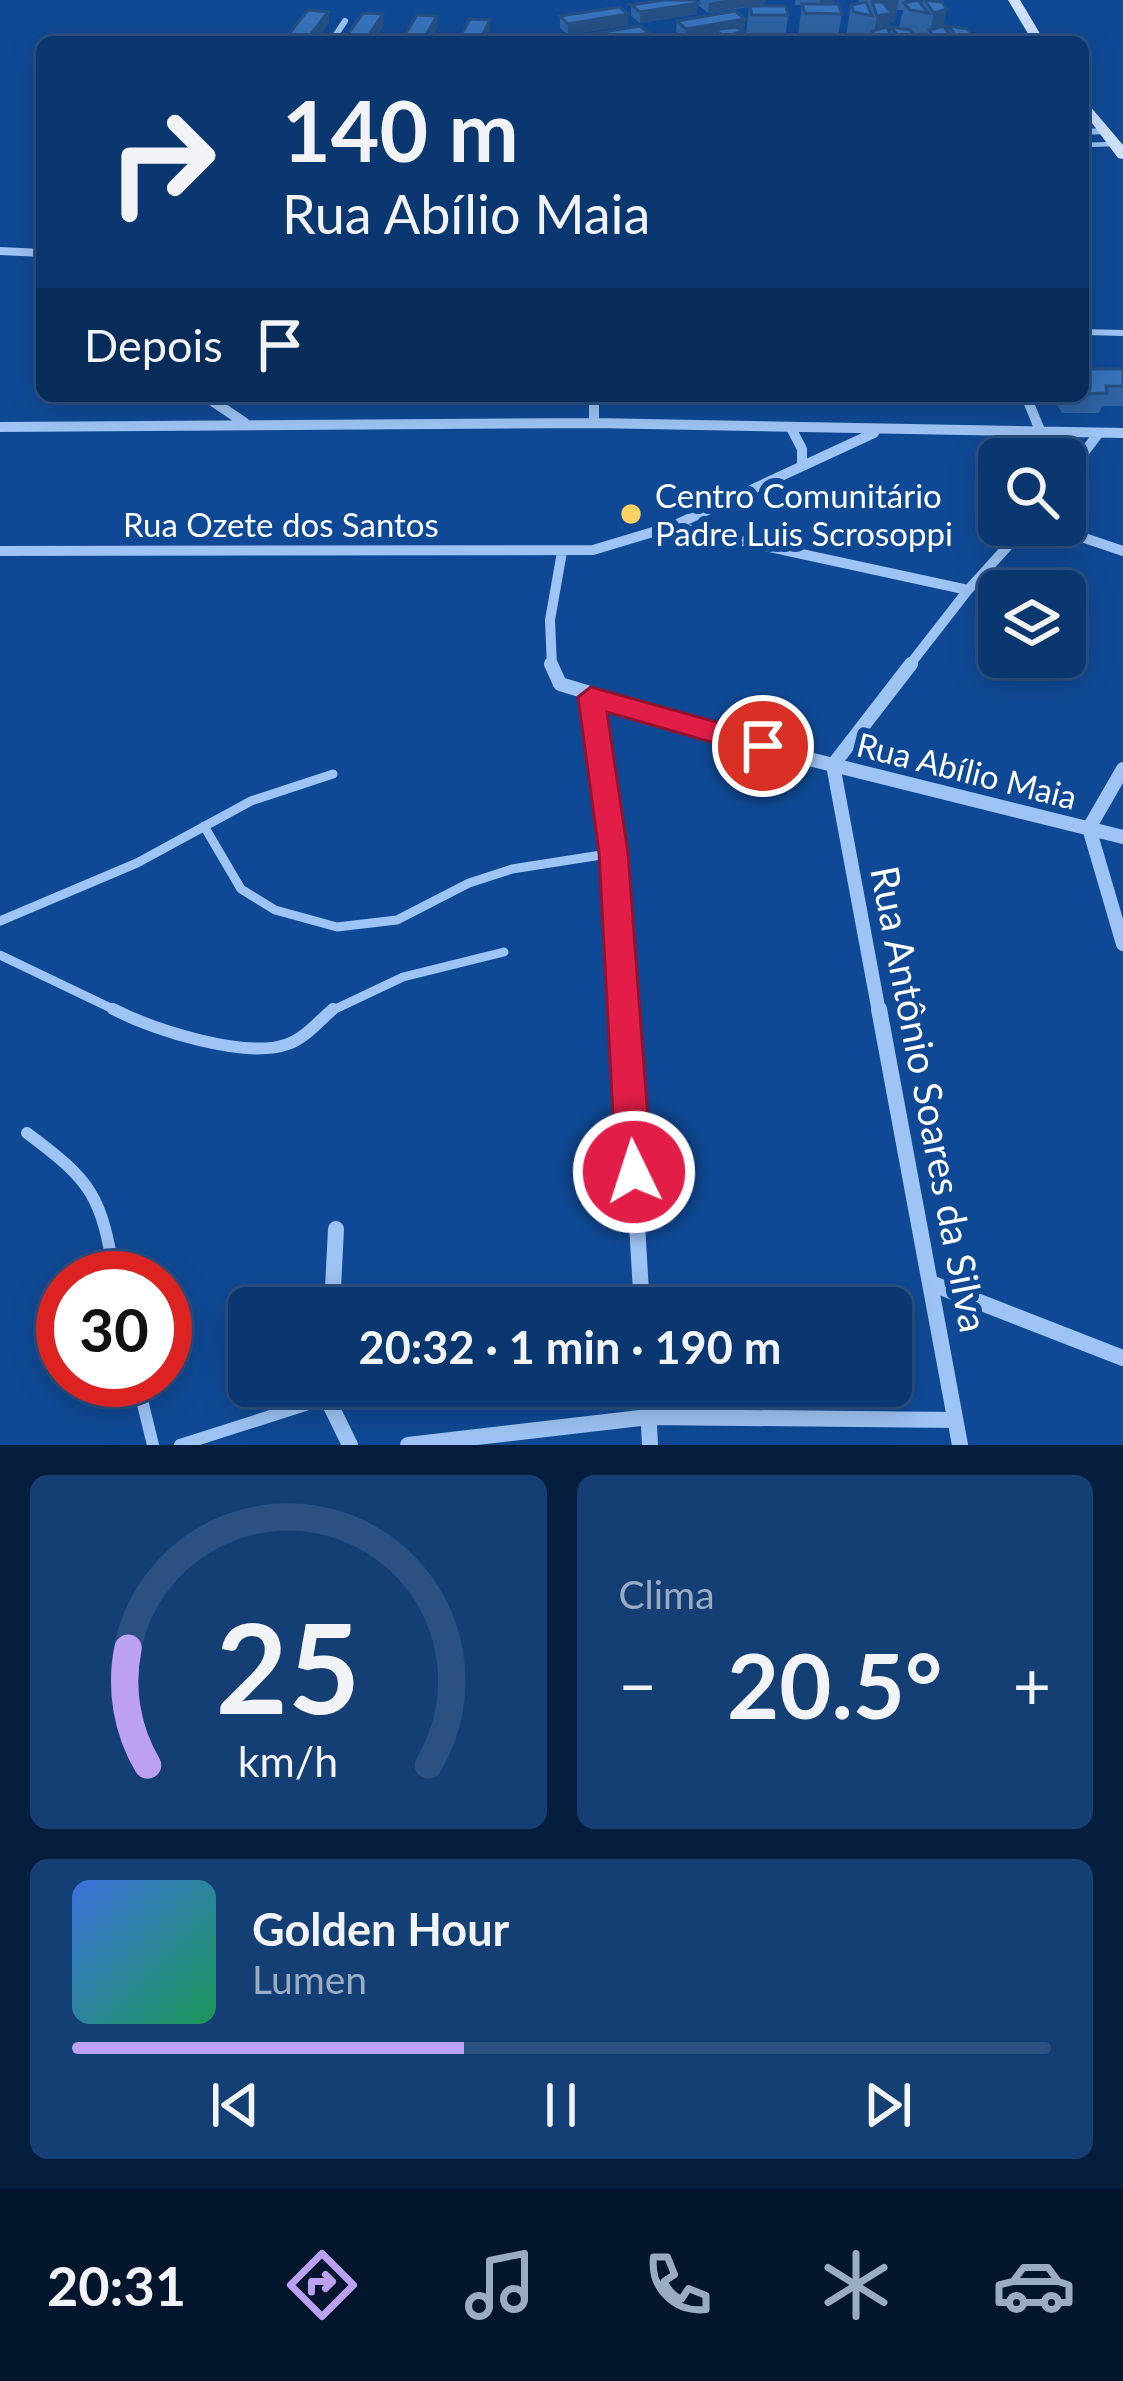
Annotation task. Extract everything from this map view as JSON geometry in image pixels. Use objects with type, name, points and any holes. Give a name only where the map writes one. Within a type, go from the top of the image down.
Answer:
[{"type":"main road","points":[[1015,0],[1036,36]]},
{"type":"main road","points":[[1089,110],[1115,144]]},
{"type":"street","points":[[335,36],[345,22]]},
{"type":"street","points":[[0,250],[36,253]]},
{"type":"street","points":[[214,402],[246,424]]},
{"type":"street","points":[[593,402],[594,423]]},
{"type":"street","points":[[1028,402],[1045,438]]},
{"type":"street","points":[[0,427],[594,423],[1123,434]]},
{"type":"street","points":[[790,428],[802,449],[802,465]]},
{"type":"street","name":"Rua Ozete dos Santos","points":[[0,551],[593,550],[673,526],[880,430]]},
{"type":"street","points":[[1086,450],[1098,434]]},
{"type":"street","points":[[673,526],[968,590]]},
{"type":"street","points":[[1086,538],[1123,550]]},
{"type":"street","points":[[833,765],[968,590],[1008,546]]},
{"type":"street","points":[[562,552],[548,668],[560,684],[591,697],[614,853],[641,1287]]},
{"type":"street","name":"Rua Abílio Maia","points":[[591,697],[833,765],[1123,837]]},
{"type":"street","name":"Rua Antônio Soares da Silva","points":[[833,765],[960,1445]]},
{"type":"street","points":[[1123,769],[1089,828],[1123,944]]},
{"type":"street","points":[[333,1287],[336,1229]]},
{"type":"street","points":[[933,1284],[1123,1358]]},
{"type":"street","points":[[334,1407],[350,1445]]},
{"type":"street","points":[[648,1407],[650,1445]]},
{"type":"street","points":[[408,1445],[649,1417],[955,1420]]},
{"type":"lane","points":[[1089,332],[1123,333]]},
{"type":"lane","points":[[0,921],[137,862],[251,801],[333,774]]},
{"type":"lane","points":[[204,826],[238,887],[256,899],[308,922],[358,928],[395,921],[475,881],[532,862],[614,853]]},
{"type":"lane","points":[[0,955],[38,969],[118,1016],[175,1037],[226,1045],[287,1045],[330,1009],[376,985],[504,952]]},
{"type":"lane","points":[[27,1133],[85,1177],[100,1197],[110,1251]]},
{"type":"lane","points":[[144,1407],[153,1445]]},
{"type":"lane","points":[[180,1445],[286,1407]]},
{"type":"building","points":[[664,0],[698,3],[640,12],[631,5]]},
{"type":"building","points":[[918,0],[928,13],[910,10],[904,3]]},
{"type":"building","points":[[924,0],[942,2],[947,9],[934,13]]},
{"type":"building","points":[[866,2],[872,16],[854,12],[851,5]]},
{"type":"building","points":[[872,2],[882,2],[892,13],[877,16]]},
{"type":"building","points":[[802,4],[838,4],[842,14],[805,13]]},
{"type":"building","points":[[750,6],[786,6],[788,15],[752,15]]},
{"type":"building","points":[[619,7],[628,14],[568,24],[560,16]]},
{"type":"building","points":[[308,10],[328,12],[310,36],[288,35]]},
{"type":"building","points":[[735,11],[745,19],[686,29],[677,21]]},
{"type":"building","points":[[363,13],[383,14],[368,36],[346,36]]},
{"type":"building","points":[[417,15],[437,16],[425,36],[404,36]]},
{"type":"building","points":[[470,19],[490,20],[482,36],[460,36]]},
{"type":"building","points":[[640,26],[649,33],[632,36],[579,36]]},
{"type":"building","points":[[944,26],[950,36],[933,36],[929,30]]},
{"type":"building","points":[[949,26],[968,29],[972,36],[956,36]]},
{"type":"building","points":[[735,27],[744,31],[737,33],[748,36],[725,36],[714,30]]},
{"type":"building","points":[[886,27],[892,36],[875,36],[872,31]]},
{"type":"building","points":[[891,27],[910,30],[915,36],[898,36]]},
{"type":"building","points":[[1089,369],[1123,369],[1123,386],[1106,386],[1107,393],[1089,394]]},
{"type":"place","name":"Centro Comunitário Padre Luis Scrosoppi","points":[[631,514]]},
{"type":"route","points":[[634,1172],[614,853],[591,697],[763,746]]}]
